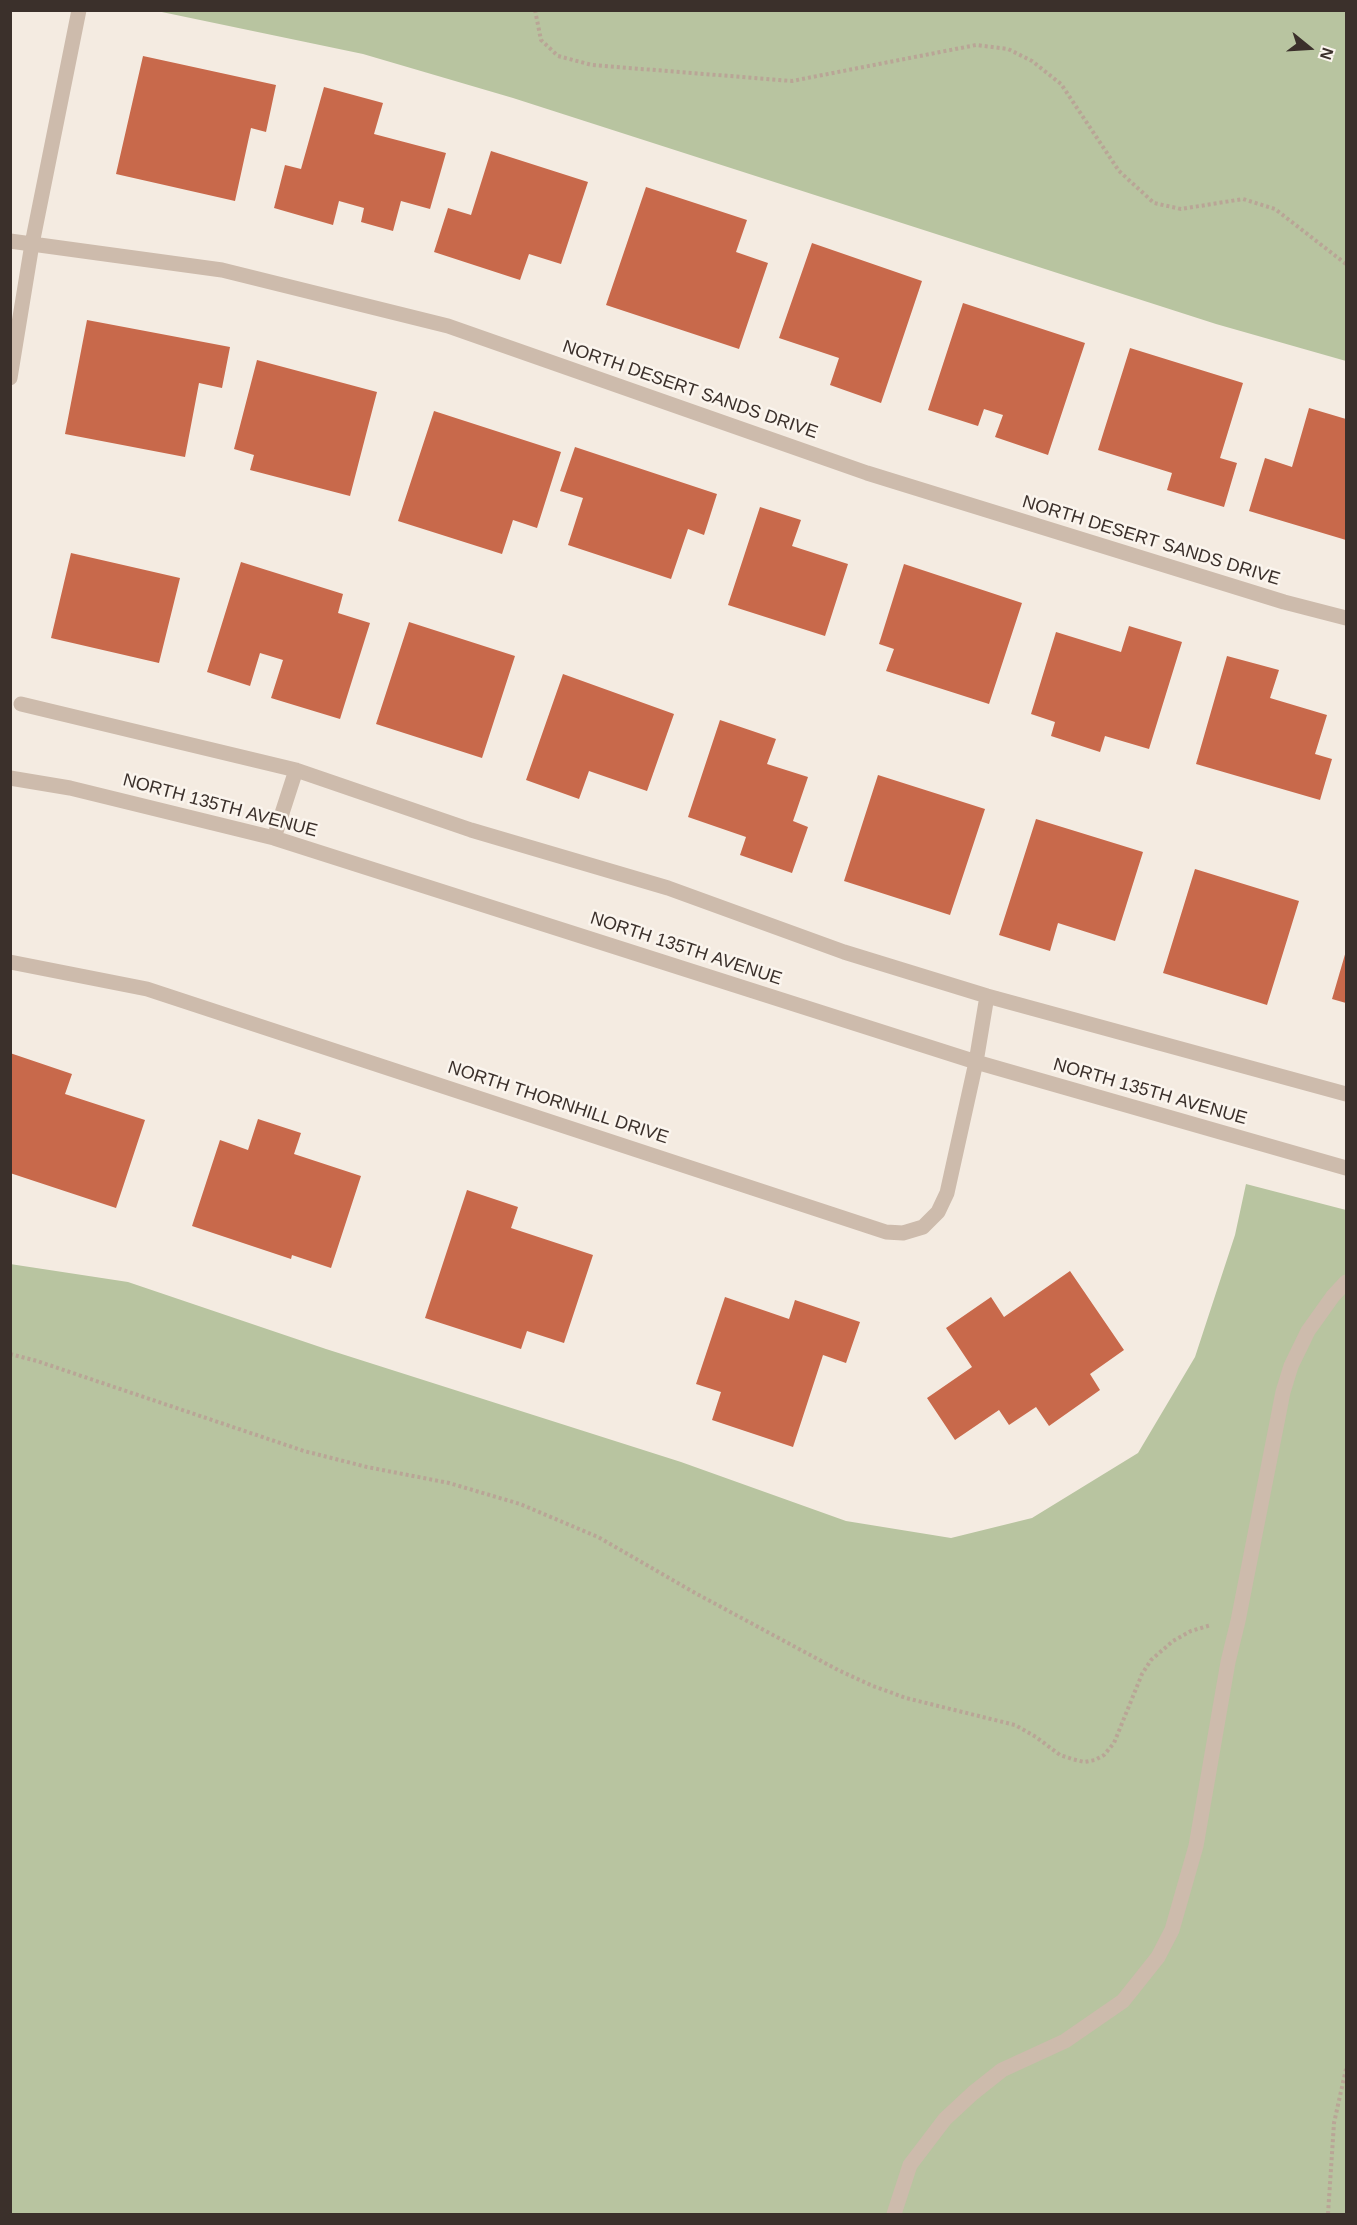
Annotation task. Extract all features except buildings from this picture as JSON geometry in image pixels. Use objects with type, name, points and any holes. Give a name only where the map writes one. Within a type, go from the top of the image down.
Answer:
[{"type":"street","points":[[10,378],[32,244],[79,10]]},
{"type":"street","name":"NORTH DESERT SANDS DRIVE","points":[[10,241],[222,270],[448,326],[867,473],[1284,602],[1347,618]]},
{"type":"street","points":[[21,704],[296,770],[471,830],[668,888],[844,952],[987,996],[1347,1094]]},
{"type":"street","points":[[274,838],[296,770]]},
{"type":"street","name":"NORTH 135TH AVENUE","points":[[10,778],[70,788],[274,838],[976,1062],[1347,1168]]},
{"type":"street","name":"NORTH THORNHILL DRIVE","points":[[10,962],[147,989],[886,1232],[903,1233],[923,1227],[938,1212],[947,1193],[976,1062],[987,996]]},
{"type":"street","points":[[894,2214],[910,2165],[945,2119],[1002,2070],[1065,2041],[1123,2001],[1158,1957],[1172,1930],[1196,1846],[1226,1673],[1283,1392],[1291,1366],[1317,1317],[1347,1282]]},
{"type":"path","points":[[535,10],[541,40],[558,56],[592,65],[792,81],[976,45],[1008,49],[1032,61],[1061,84],[1119,171],[1154,204],[1181,209],[1242,199],[1275,209],[1347,264]]},
{"type":"path","points":[[10,1354],[37,1361],[304,1451],[367,1467],[449,1483],[520,1504],[598,1537],[784,1642],[846,1674],[906,1698],[1015,1725],[1060,1755],[1084,1762],[1104,1755],[1114,1743],[1142,1674],[1160,1651],[1191,1631],[1238,1621]]},
{"type":"path","points":[[1328,2214],[1334,2123],[1347,2069]]},
{"type":"green space","points":[[157,11],[1346,11],[1346,361],[1216,324],[513,98],[363,54]]},
{"type":"green space","points":[[1246,1184],[1346,1210],[1346,2214],[11,2214],[10,1264],[128,1282],[326,1349],[681,1462],[846,1521],[951,1538],[1032,1518],[1138,1453],[1195,1357],[1235,1235]]}]
